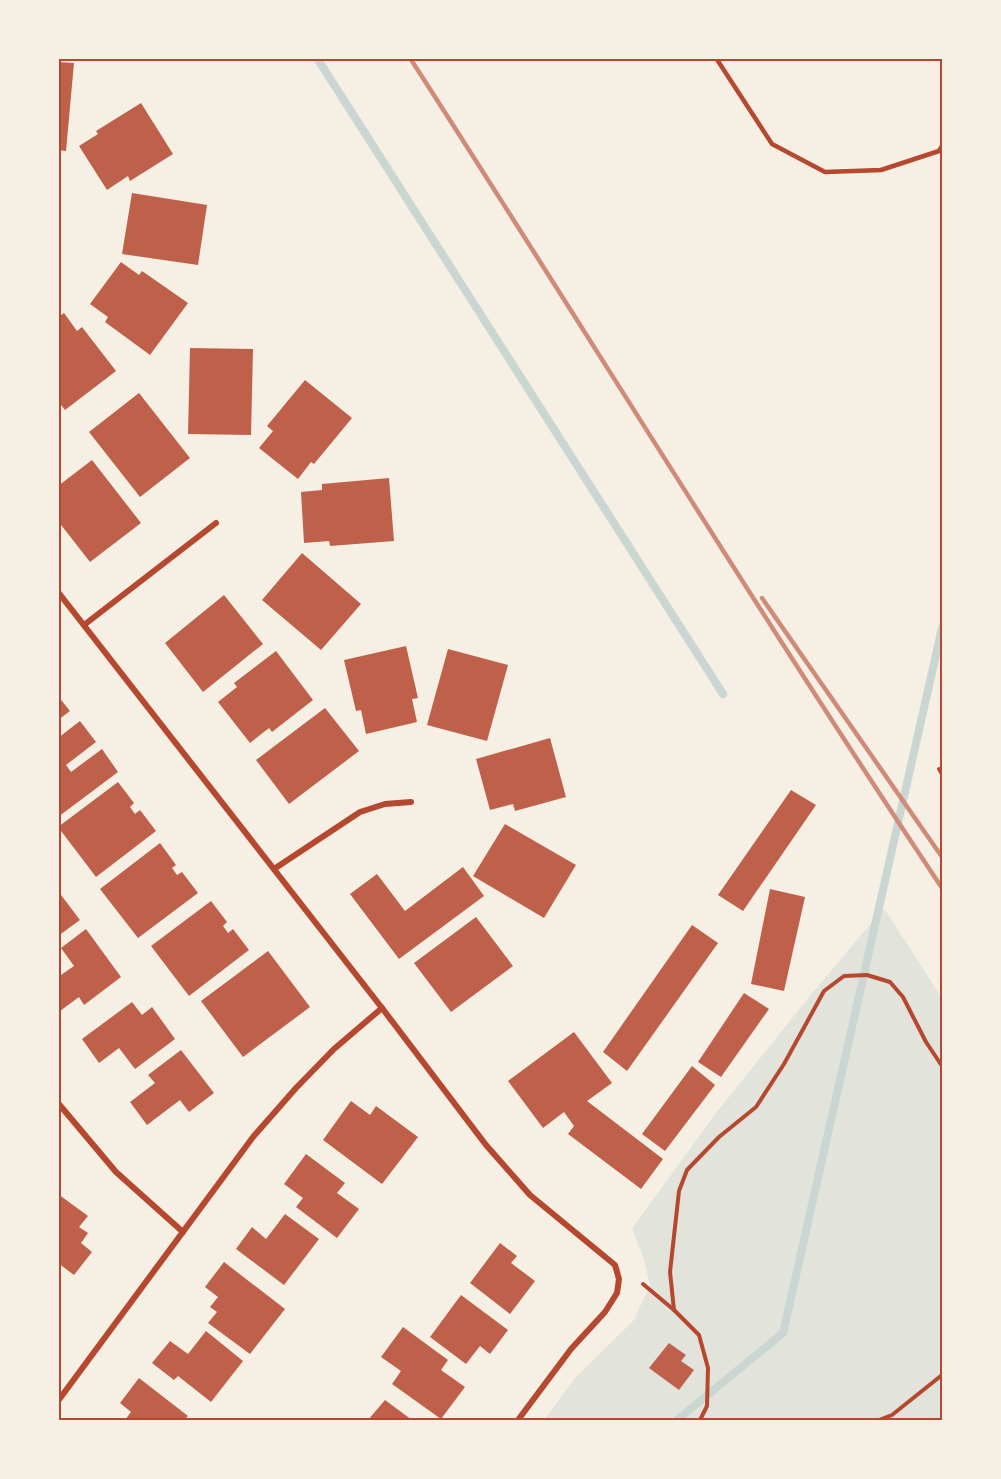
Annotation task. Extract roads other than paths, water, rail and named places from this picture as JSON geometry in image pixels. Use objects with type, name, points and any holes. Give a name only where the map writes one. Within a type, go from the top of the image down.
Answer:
[{"type":"street","points":[[84,625],[216,523]]},
{"type":"street","points":[[58,592],[486,1145],[530,1195],[615,1265],[619,1279],[617,1293],[571,1349],[518,1420]]},
{"type":"street","points":[[274,869],[360,812],[385,804],[411,802]]},
{"type":"street","points":[[58,1401],[253,1137],[334,1049],[382,1008]]},
{"type":"street","points":[[58,1103],[116,1172],[183,1232]]},
{"type":"lane","points":[[716,58],[772,144],[825,172],[881,170],[939,151],[942,146]]},
{"type":"waterway","points":[[317,58],[723,694]]},
{"type":"waterway","points":[[677,1420],[783,1333],[942,628]]},
{"type":"railway","points":[[410,58],[807,682],[942,888]]},
{"type":"railway","points":[[762,598],[942,857]]}]
